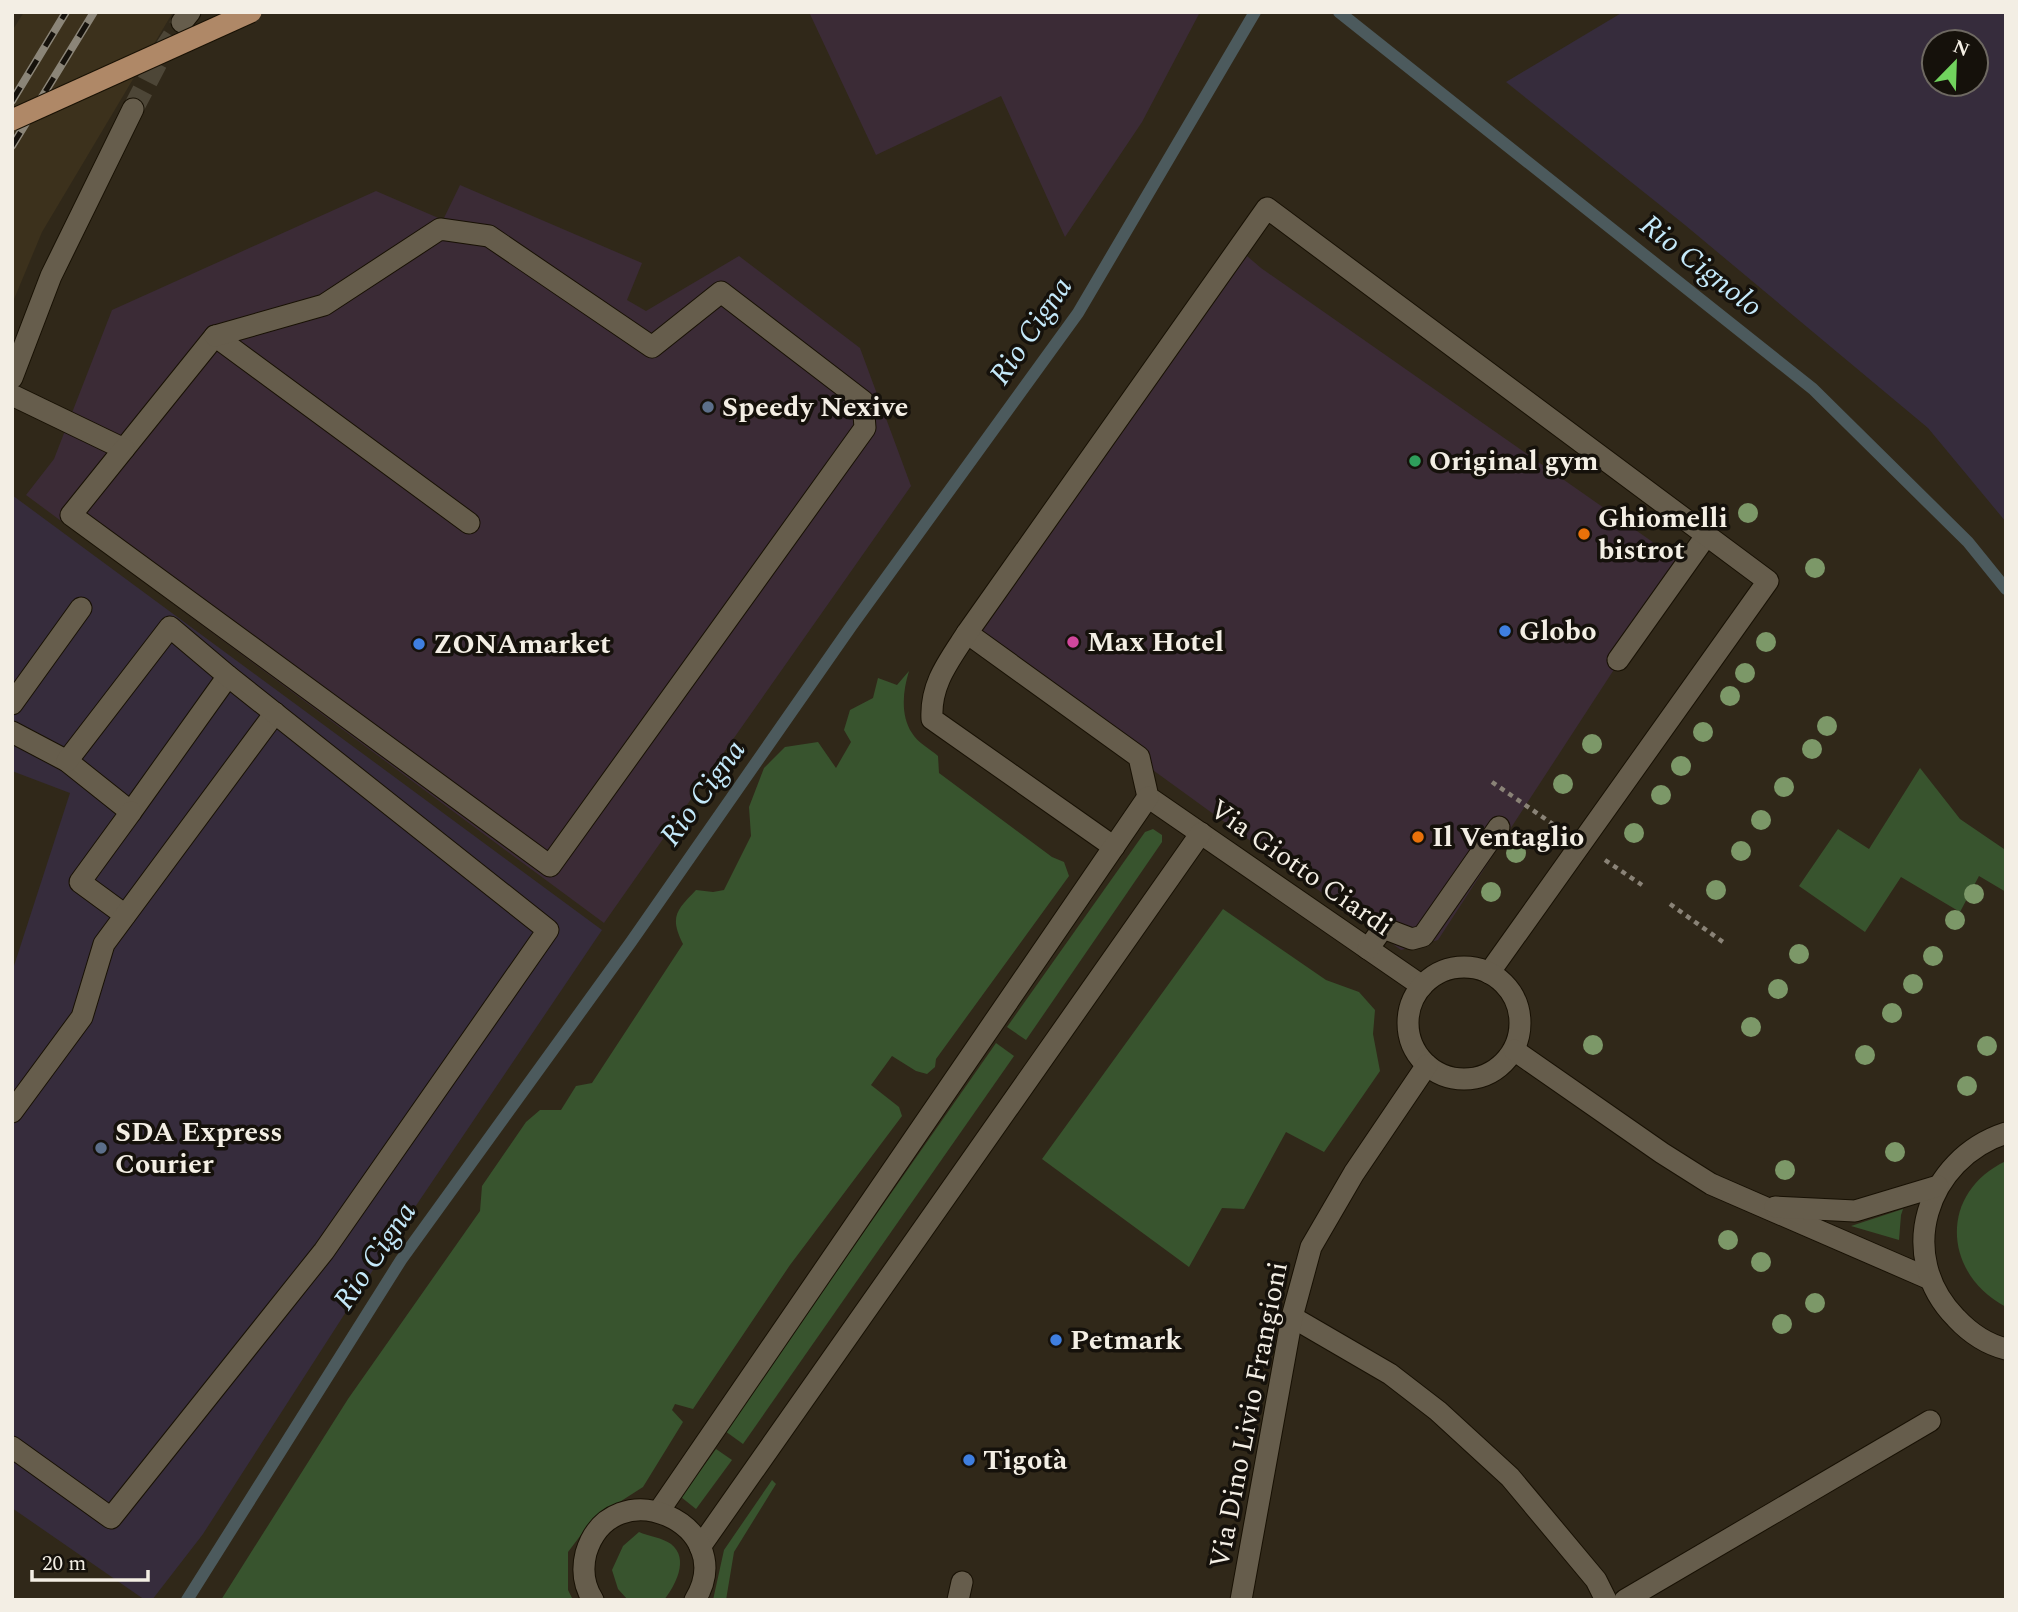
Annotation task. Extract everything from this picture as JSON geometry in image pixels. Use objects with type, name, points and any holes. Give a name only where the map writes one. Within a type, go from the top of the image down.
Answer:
[{"type":"main road","points":[[12,120],[251,12]]},
{"type":"street","points":[[12,378],[51,276],[133,109]]},
{"type":"street","points":[[1114,847],[932,719],[931,700],[942,671],[967,633],[1267,208],[1768,581],[1489,973]]},
{"type":"street","points":[[440,229],[489,236],[652,347],[721,292],[863,401],[866,428],[550,866],[71,515],[124,449],[215,335],[324,305],[440,229]]},
{"type":"street","points":[[215,335],[469,523]]},
{"type":"street","points":[[12,395],[124,449]]},
{"type":"street","points":[[1618,660],[1706,536]]},
{"type":"street","points":[[12,704],[81,608]]},
{"type":"street","points":[[12,1447],[111,1518],[324,1251],[548,930],[170,627],[68,761]]},
{"type":"street","points":[[659,1511],[1148,797],[1139,757],[967,633]]},
{"type":"street","points":[[125,915],[80,882],[228,676]]},
{"type":"street","points":[[12,1112],[82,1017],[104,944],[275,713]]},
{"type":"street","points":[[12,732],[68,761],[131,812]]},
{"type":"street","name":"Via Giotto Ciardi","points":[[1148,797],[1422,986]]},
{"type":"street","points":[[1368,949],[1383,928],[1412,939],[1423,936],[1499,827]]},
{"type":"street","points":[[700,1547],[1201,833]]},
{"type":"street","points":[[1461,967],[1489,973],[1511,993],[1518,1006],[1519,1036],[1514,1050],[1504,1063],[1475,1079],[1458,1079],[1442,1074],[1427,1065],[1416,1051],[1409,1035],[1408,1018],[1413,1001],[1422,986],[1433,976],[1461,967]]},
{"type":"street","points":[[1514,1050],[1711,1184],[1930,1279]]},
{"type":"street","name":"Via Dino Livio Frangioni","points":[[1241,1600],[1292,1317],[1311,1247],[1354,1173],[1427,1065]]},
{"type":"street","points":[[2006,1133],[1986,1140],[1958,1159],[1938,1186],[1926,1216],[1924,1247],[1930,1279],[1945,1308],[1968,1330],[1995,1346],[2006,1349]]},
{"type":"street","points":[[1763,1206],[1855,1210],[1938,1186]]},
{"type":"street","points":[[1292,1317],[1390,1374],[1438,1411],[1510,1477],[1596,1580],[1606,1600]]},
{"type":"street","points":[[1625,1600],[1930,1421]]},
{"type":"street","points":[[593,1600],[584,1578],[584,1561],[589,1545],[598,1531],[610,1520],[625,1512],[642,1509],[659,1511],[684,1524],[700,1547],[704,1580],[695,1600]]},
{"type":"path","points":[[1492,782],[1563,831]]},
{"type":"path","points":[[1602,857],[1642,885]]},
{"type":"path","points":[[1670,904],[1723,942]]},
{"type":"shaded area","points":[[24,12],[173,12],[42,232],[12,304],[12,31]]},
{"type":"shaded area","points":[[809,12],[1200,12],[1142,122],[1065,237],[1001,96],[876,155]]},
{"type":"shaded area","points":[[1623,12],[2006,12],[2006,522],[1928,428],[1685,225],[1506,82]]},
{"type":"shaded area","points":[[460,185],[642,263],[627,300],[646,311],[739,256],[860,348],[911,486],[604,923],[26,495],[54,459],[112,310],[376,191],[443,220]]},
{"type":"shaded area","points":[[1247,256],[1682,565],[1438,940],[1401,950],[975,641]]},
{"type":"shaded area","points":[[12,495],[602,930],[380,1259],[203,1534],[152,1600],[145,1600],[12,1508],[12,972],[70,793],[12,771]]},
{"type":"green space","points":[[909,671],[904,694],[908,726],[920,742],[938,756],[939,773],[1052,857],[1064,862],[1069,876],[936,1059],[935,1067],[927,1074],[916,1071],[892,1056],[871,1085],[899,1107],[902,1116],[790,1265],[693,1409],[675,1404],[672,1410],[683,1422],[643,1487],[593,1519],[568,1552],[568,1590],[573,1600],[221,1600],[348,1399],[480,1211],[482,1186],[526,1122],[540,1110],[561,1110],[576,1086],[592,1083],[683,944],[676,927],[680,908],[696,890],[724,890],[751,836],[749,807],[764,768],[785,747],[818,742],[836,768],[851,742],[844,730],[850,710],[873,698],[878,678],[897,685]]},
{"type":"green space","points":[[1920,768],[1960,819],[2004,849],[2006,892],[1979,876],[1960,912],[1901,877],[1865,932],[1799,886],[1838,829],[1869,849]]},
{"type":"green space","points":[[1153,829],[1162,835],[1162,842],[1026,1040],[1007,1027],[1145,832]]},
{"type":"green space","points":[[1223,909],[1326,980],[1359,992],[1375,1010],[1373,1034],[1380,1071],[1324,1152],[1286,1132],[1244,1209],[1222,1208],[1189,1267],[1042,1159]]},
{"type":"green space","points":[[996,1043],[1014,1056],[743,1444],[725,1431]]},
{"type":"green space","points":[[2006,1161],[2006,1307],[1985,1293],[1970,1275],[1960,1255],[1957,1234],[1960,1213],[1968,1193],[1984,1175]]},
{"type":"green space","points":[[1903,1209],[1899,1240],[1851,1226]]},
{"type":"green space","points":[[716,1449],[732,1460],[696,1509],[681,1497]]},
{"type":"green space","points":[[772,1480],[776,1484],[734,1552],[726,1600],[713,1600],[724,1550]]},
{"type":"green space","points":[[639,1532],[668,1542],[677,1550],[679,1572],[664,1600],[628,1600],[618,1589],[612,1570],[623,1546]]},
{"type":"waterway","name":"Rio Cigna","points":[[187,1600],[401,1260],[631,942],[852,625],[1078,313],[1255,12]]},
{"type":"waterway","name":"Rio Cignolo","points":[[1339,12],[1813,389],[1968,542],[2006,589]]},
{"type":"tunnel","points":[[133,109],[162,53],[182,22]]},
{"type":"railway","points":[[12,101],[66,12]]},
{"type":"railway","points":[[12,146],[94,12]]},
{"type":"place","name":"Speedy Nexive","points":[[708,407]]},
{"type":"place","name":"Original gym","points":[[1415,461]]},
{"type":"place","name":"Ghiomelli bistrot","points":[[1584,534]]},
{"type":"place","name":"Globo","points":[[1505,631]]},
{"type":"place","name":"Max Hotel","points":[[1073,642]]},
{"type":"place","name":"ZONAmarket","points":[[419,644]]},
{"type":"place","name":"Il Ventaglio","points":[[1418,837]]},
{"type":"place","name":"SDA Express Courier","points":[[101,1148]]},
{"type":"place","name":"Petmark","points":[[1056,1340]]},
{"type":"place","name":"Tigotà","points":[[969,1460]]}]
